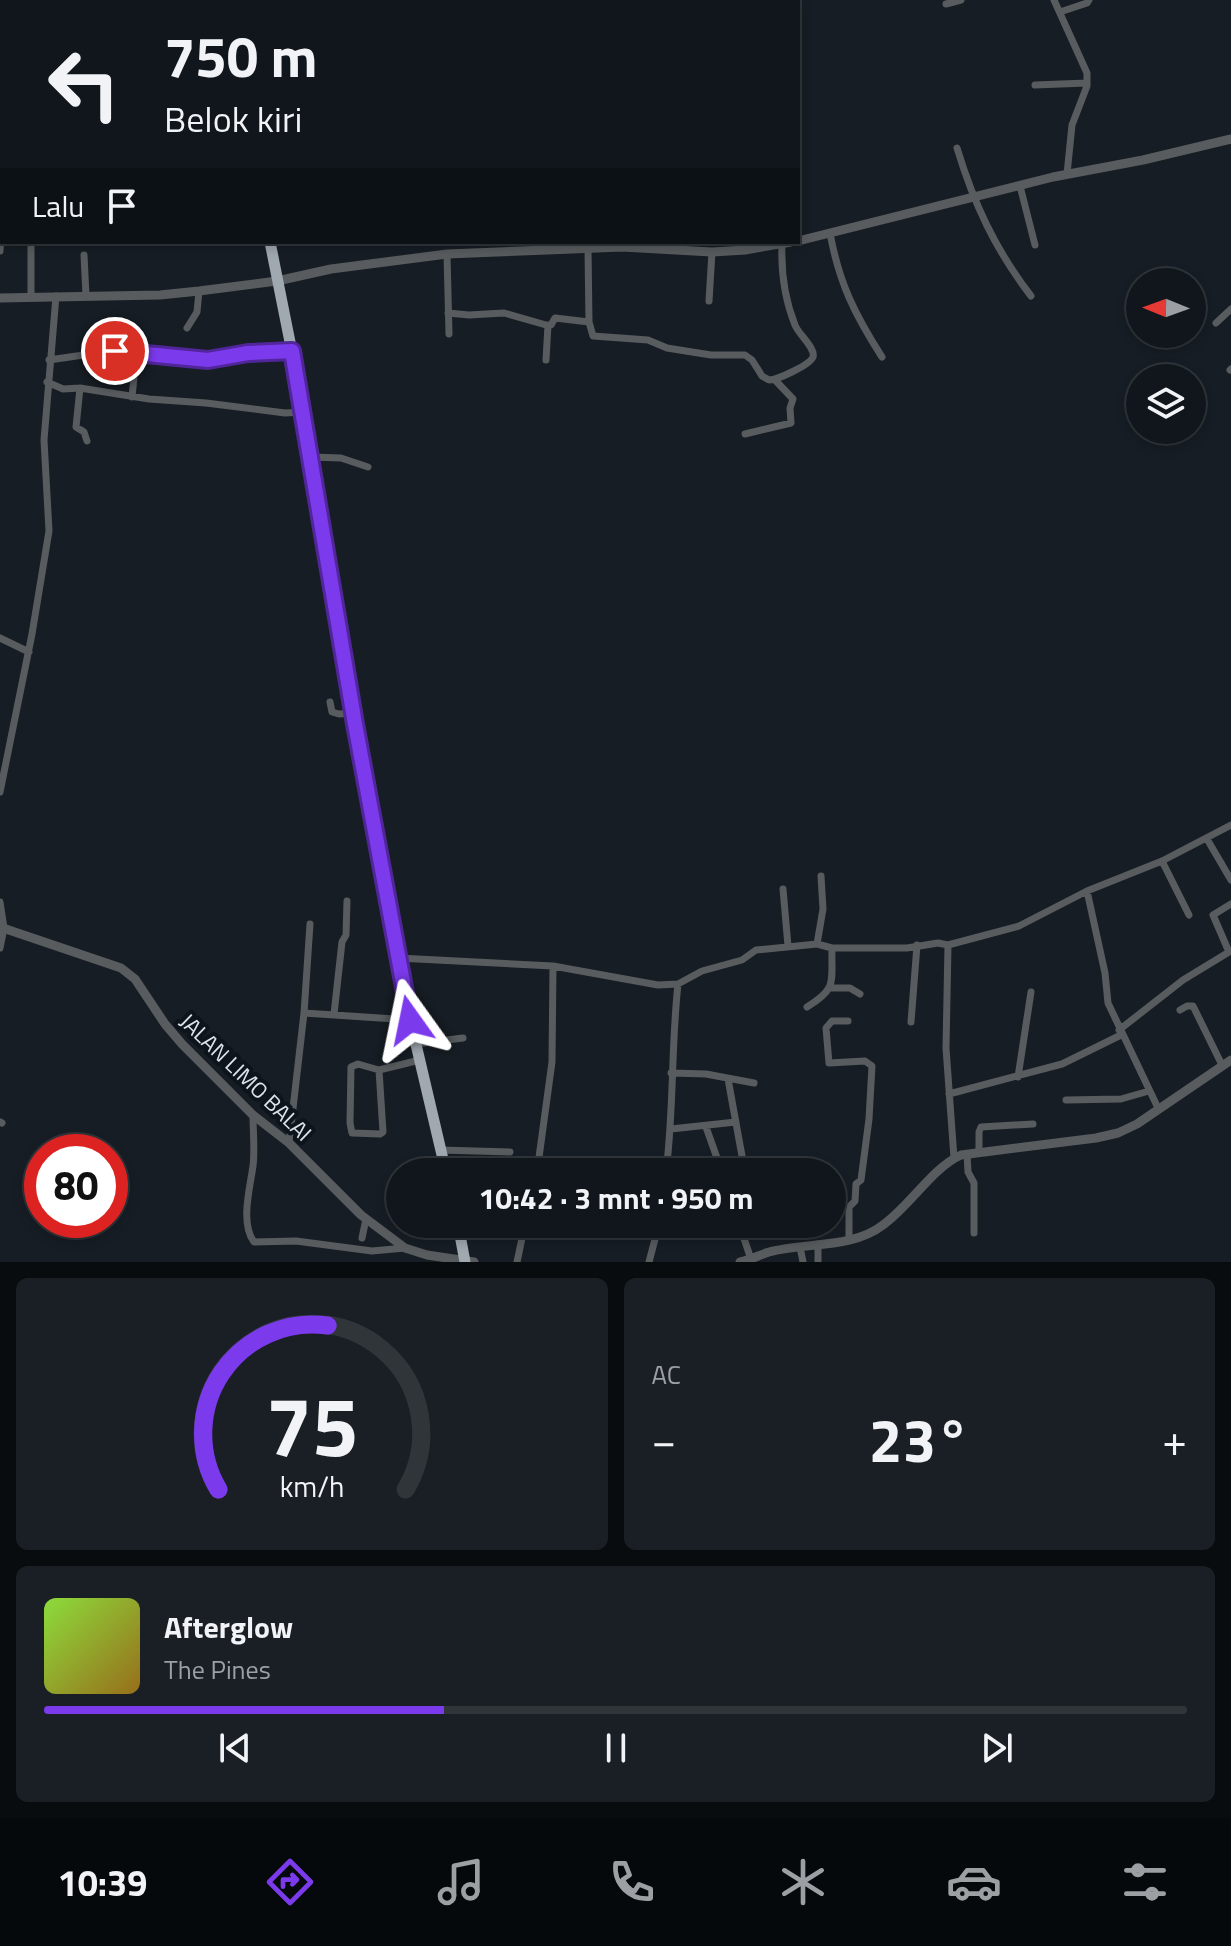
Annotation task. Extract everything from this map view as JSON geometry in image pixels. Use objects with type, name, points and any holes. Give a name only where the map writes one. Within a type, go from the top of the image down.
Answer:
[{"type":"highway","points":[[270,244],[304,412],[398,958],[442,1158]]},
{"type":"highway","points":[[462,1238],[468,1261]]},
{"type":"street","points":[[946,4],[961,0]]},
{"type":"street","points":[[1054,0],[1086,69],[1087,83],[1072,125],[1067,174]]},
{"type":"street","points":[[1060,12],[1089,0]]},
{"type":"street","points":[[1035,85],[1087,83]]},
{"type":"street","points":[[800,240],[1067,174],[1231,139]]},
{"type":"street","points":[[957,148],[973,198],[1003,256],[1031,296]]},
{"type":"street","points":[[1020,186],[1035,245]]},
{"type":"street","points":[[830,233],[838,274],[882,357]]},
{"type":"street","points":[[31,244],[31,297]]},
{"type":"street","points":[[0,298],[160,295],[277,281],[331,269],[501,247],[622,247],[712,252],[779,244]]},
{"type":"street","points":[[588,248],[590,333],[598,338],[648,340],[667,348],[711,355],[745,355],[765,379],[775,380],[808,363],[813,357],[813,352],[795,327],[790,309],[782,269],[787,244]]},
{"type":"street","points":[[709,301],[712,252]]},
{"type":"street","points":[[447,254],[449,334]]},
{"type":"street","points":[[84,255],[86,296]]},
{"type":"street","points":[[187,328],[197,312],[199,291]]},
{"type":"street","points":[[0,792],[29,652],[49,531],[44,440],[56,296]]},
{"type":"street","points":[[1216,323],[1231,309]]},
{"type":"street","points":[[448,313],[504,313],[548,325]]},
{"type":"street","points":[[546,360],[548,325],[555,318],[589,322]]},
{"type":"street","points":[[49,360],[104,352],[136,352],[208,360],[248,353],[292,351]]},
{"type":"street","points":[[132,397],[134,377]]},
{"type":"street","points":[[745,434],[791,423],[793,399],[775,380]]},
{"type":"street","points":[[47,382],[63,389],[80,388],[132,397],[285,413],[304,412]]},
{"type":"street","points":[[80,388],[76,427],[84,432],[87,441]]},
{"type":"street","points":[[311,457],[341,458],[368,467]]},
{"type":"street","points":[[0,638],[29,652]]},
{"type":"street","points":[[330,702],[335,714],[354,713]]},
{"type":"street","points":[[0,739],[9,741]]},
{"type":"street","points":[[398,958],[553,966],[641,983],[678,984],[702,971],[742,960],[756,950],[817,944],[832,948],[948,945],[1019,926],[1087,891],[1162,861],[1231,825]]},
{"type":"street","points":[[1207,839],[1231,880]]},
{"type":"street","points":[[1162,861],[1189,915]]},
{"type":"street","points":[[817,944],[823,909],[821,876]]},
{"type":"street","points":[[783,889],[788,946]]},
{"type":"street","points":[[1087,891],[1105,973],[1108,1003],[1158,1108]]},
{"type":"street","points":[[334,1014],[342,942],[346,935],[347,901]]},
{"type":"street","points":[[0,902],[0,948]]},
{"type":"street","points":[[949,1094],[1062,1064],[1120,1033],[1183,980],[1229,952],[1213,915],[1231,904]]},
{"type":"street","points":[[289,1143],[304,1013],[310,924]]},
{"type":"street","name":"JALAN LIMO BALAI","points":[[2,928],[114,964],[129,973],[173,1033],[253,1115],[289,1143],[366,1219],[405,1248],[427,1255],[468,1261]]},
{"type":"street","points":[[911,1022],[917,945]]},
{"type":"street","points":[[948,945],[946,1048],[954,1158]]},
{"type":"street","points":[[807,1007],[827,995],[831,988],[832,948]]},
{"type":"street","points":[[540,1158],[552,1062],[553,966]]},
{"type":"street","points":[[668,1158],[678,984]]},
{"type":"street","points":[[831,988],[850,988],[860,994]]},
{"type":"street","points":[[1018,1077],[1031,992]]},
{"type":"street","points":[[740,1262],[752,1261],[768,1252],[865,1235],[883,1226],[954,1158],[1106,1136],[1130,1128],[1227,1062],[1193,1006],[1180,1010]]},
{"type":"street","points":[[304,1013],[410,1020]]},
{"type":"street","points":[[848,1021],[832,1021],[826,1028],[829,1063],[865,1061],[872,1066],[861,1180],[856,1184],[855,1201],[849,1207],[849,1239]]},
{"type":"street","points":[[416,1044],[463,1038]]},
{"type":"street","points":[[379,1070],[383,1132],[352,1133],[351,1067],[358,1064],[379,1070],[420,1060]]},
{"type":"street","points":[[671,1073],[706,1074],[754,1083]]},
{"type":"street","points":[[728,1079],[742,1156]]},
{"type":"street","points":[[1066,1100],[1121,1099],[1149,1091]]},
{"type":"street","points":[[253,1115],[253,1164],[249,1195],[251,1239],[254,1242],[296,1241],[372,1251],[405,1248]]},
{"type":"street","points":[[671,1129],[736,1122]]},
{"type":"street","points":[[979,1152],[981,1127],[1033,1124]]},
{"type":"street","points":[[706,1127],[717,1158]]},
{"type":"street","points":[[440,1150],[510,1152]]},
{"type":"street","points":[[967,1154],[968,1172],[974,1183],[974,1233]]},
{"type":"street","points":[[362,1238],[366,1219]]},
{"type":"street","points":[[517,1262],[522,1238]]},
{"type":"street","points":[[649,1262],[655,1238]]},
{"type":"street","points":[[744,1238],[752,1261]]},
{"type":"street","points":[[818,1244],[818,1262]]},
{"type":"street","points":[[800,1247],[803,1262]]},
{"type":"route","points":[[115,351],[208,360],[248,353],[292,351],[355,724],[410,1020]]}]
